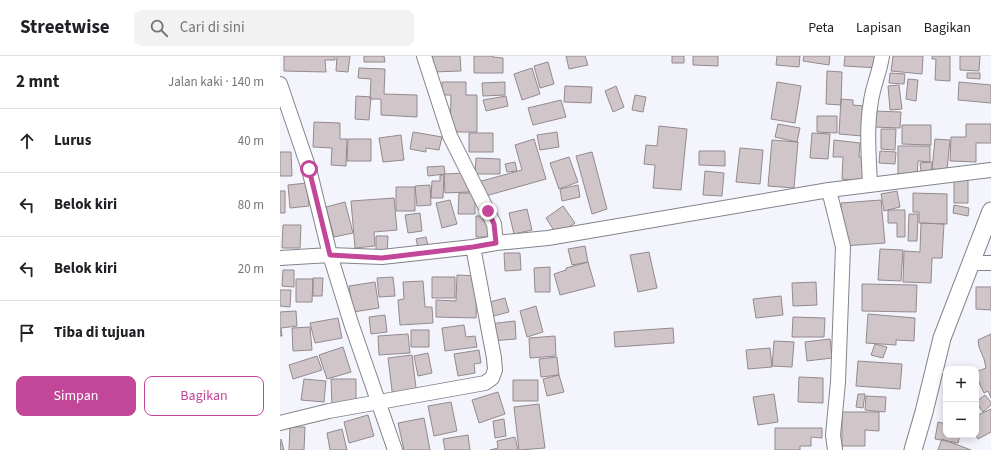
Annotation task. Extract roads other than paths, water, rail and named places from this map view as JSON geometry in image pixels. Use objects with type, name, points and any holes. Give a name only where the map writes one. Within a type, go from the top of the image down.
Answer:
[{"type":"street","points":[[424,56],[450,136],[494,224],[496,243]]},
{"type":"street","points":[[870,185],[868,127],[871,100],[881,67],[882,56]]},
{"type":"street","points":[[280,84],[309,169],[330,255],[351,323],[395,450]]},
{"type":"street","points":[[280,258],[330,255],[382,258],[496,243],[548,238],[829,190],[991,170]]},
{"type":"street","points":[[829,190],[843,247],[838,382],[833,435],[835,450]]},
{"type":"street","points":[[913,450],[942,338],[991,211]]},
{"type":"street","points":[[280,423],[329,411],[485,383],[492,378],[495,370],[494,358],[473,247]]},
{"type":"street","points":[[971,263],[991,263]]}]
